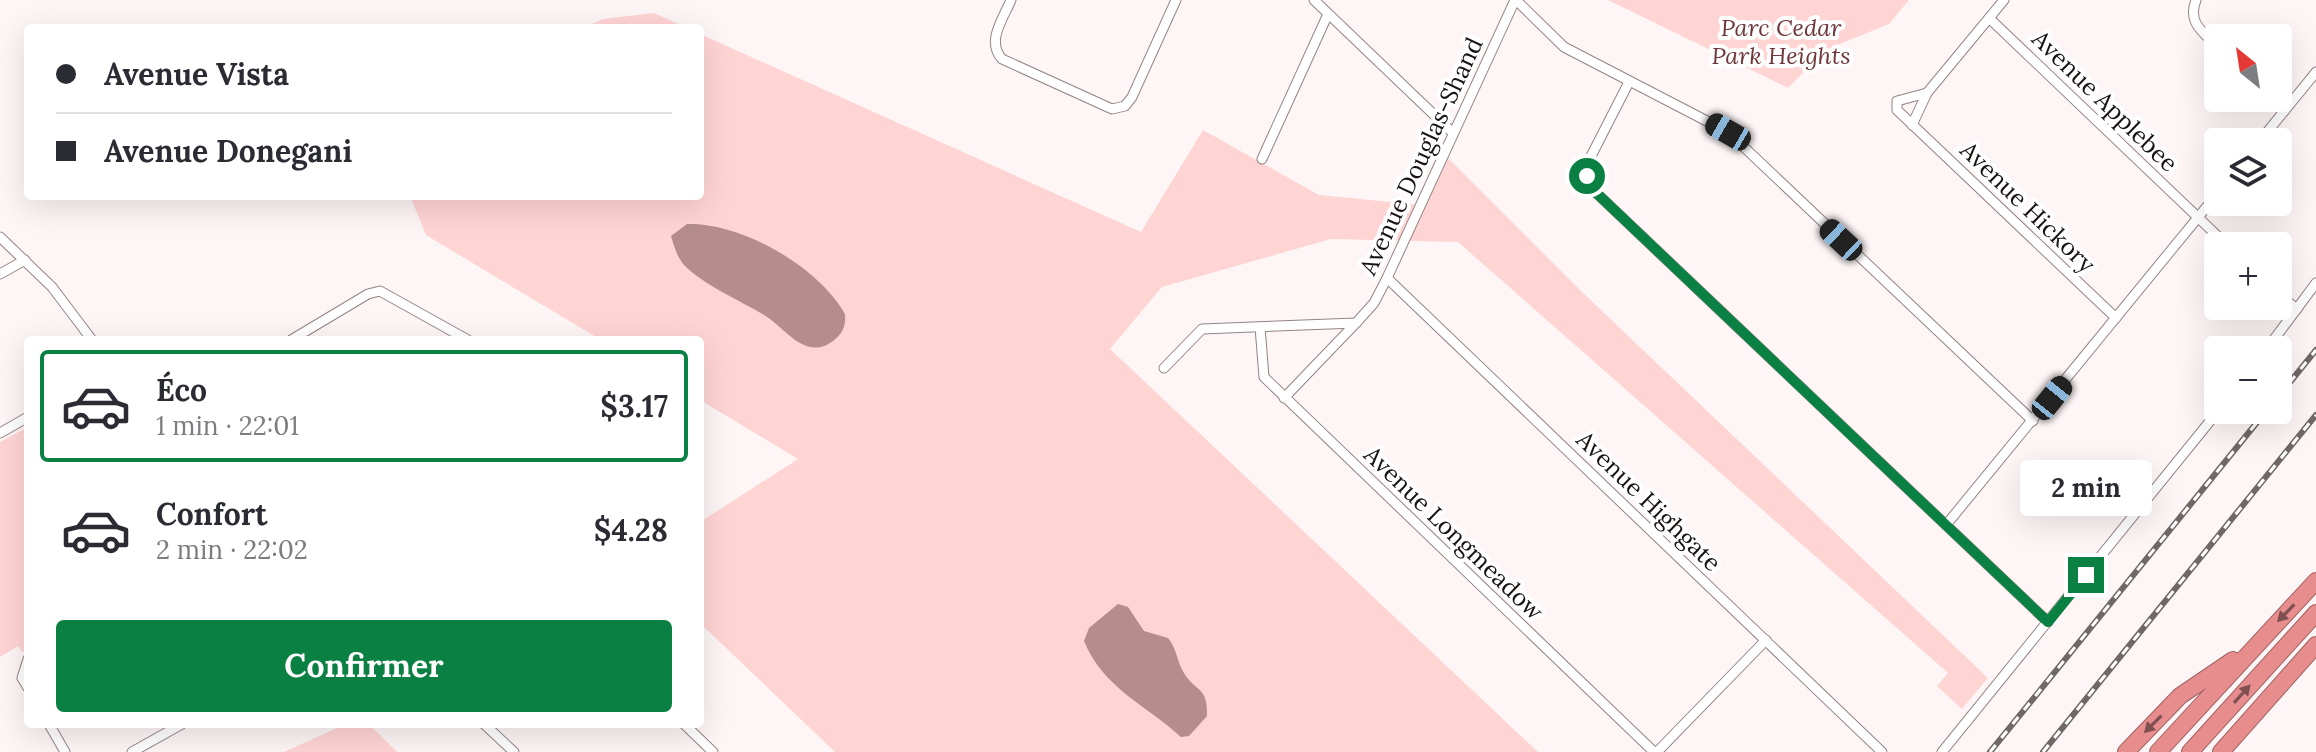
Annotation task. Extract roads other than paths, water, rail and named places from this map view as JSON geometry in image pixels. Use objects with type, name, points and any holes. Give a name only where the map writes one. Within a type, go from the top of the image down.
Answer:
[{"type":"highway","points":[[2158,752],[2316,581]]},
{"type":"highway","points":[[2190,752],[2316,613]]},
{"type":"highway","points":[[2126,752],[2180,696],[2256,644]]},
{"type":"highway","points":[[2221,752],[2316,645]]},
{"type":"street","points":[[1011,0],[994,39],[995,51],[1002,59],[1112,109],[1125,106],[1132,97],[1176,0]]},
{"type":"street","points":[[1314,0],[1453,133]]},
{"type":"street","points":[[1515,0],[1564,47],[1728,132],[2033,421]]},
{"type":"street","name":"Avenue Douglas-Shand","points":[[1284,398],[1374,303],[1515,0]]},
{"type":"street","points":[[1927,93],[1897,101],[1897,110],[1912,125],[1927,93],[2004,0]]},
{"type":"street","points":[[2196,0],[2192,12],[2194,24],[2204,34]]},
{"type":"street","points":[[1262,159],[1328,14]]},
{"type":"street","name":"Avenue Applebee","points":[[1989,18],[2213,232]]},
{"type":"street","points":[[2292,101],[2316,72]]},
{"type":"street","points":[[1629,82],[1587,164],[1589,186],[2048,622]]},
{"type":"street","points":[[2270,128],[2283,112]]},
{"type":"street","name":"Avenue Hickory","points":[[1912,125],[2116,318]]},
{"type":"street","points":[[1946,525],[2204,210]]},
{"type":"street","points":[[0,237],[58,293],[89,336]]},
{"type":"street","points":[[0,274],[25,260]]},
{"type":"street","name":"Avenue Highgate","points":[[1387,278],[1882,752]]},
{"type":"street","points":[[2277,336],[2316,283]]},
{"type":"street","points":[[298,336],[368,294],[380,291],[461,336]]},
{"type":"street","points":[[2292,305],[2297,309]]},
{"type":"street","points":[[1164,368],[1202,329],[1356,323]]},
{"type":"street","name":"Avenue Longmeadow","points":[[1260,327],[1264,377],[1655,752]]},
{"type":"street","points":[[0,433],[24,419]]},
{"type":"street","points":[[1942,752],[2208,424]]},
{"type":"street","points":[[1655,752],[1766,640]]},
{"type":"street","points":[[51,728],[65,752]]},
{"type":"street","points":[[132,752],[175,728]]},
{"type":"street","points":[[488,728],[514,752]]},
{"type":"street","points":[[688,728],[713,752]]},
{"type":"railway","points":[[2292,380],[2316,350]]},
{"type":"railway","points":[[2043,752],[2316,415]]},
{"type":"railway","points":[[1990,752],[2256,424]]},
{"type":"park label","name":"Parc Cedar Park Heights","points":[[1781,41]]}]
